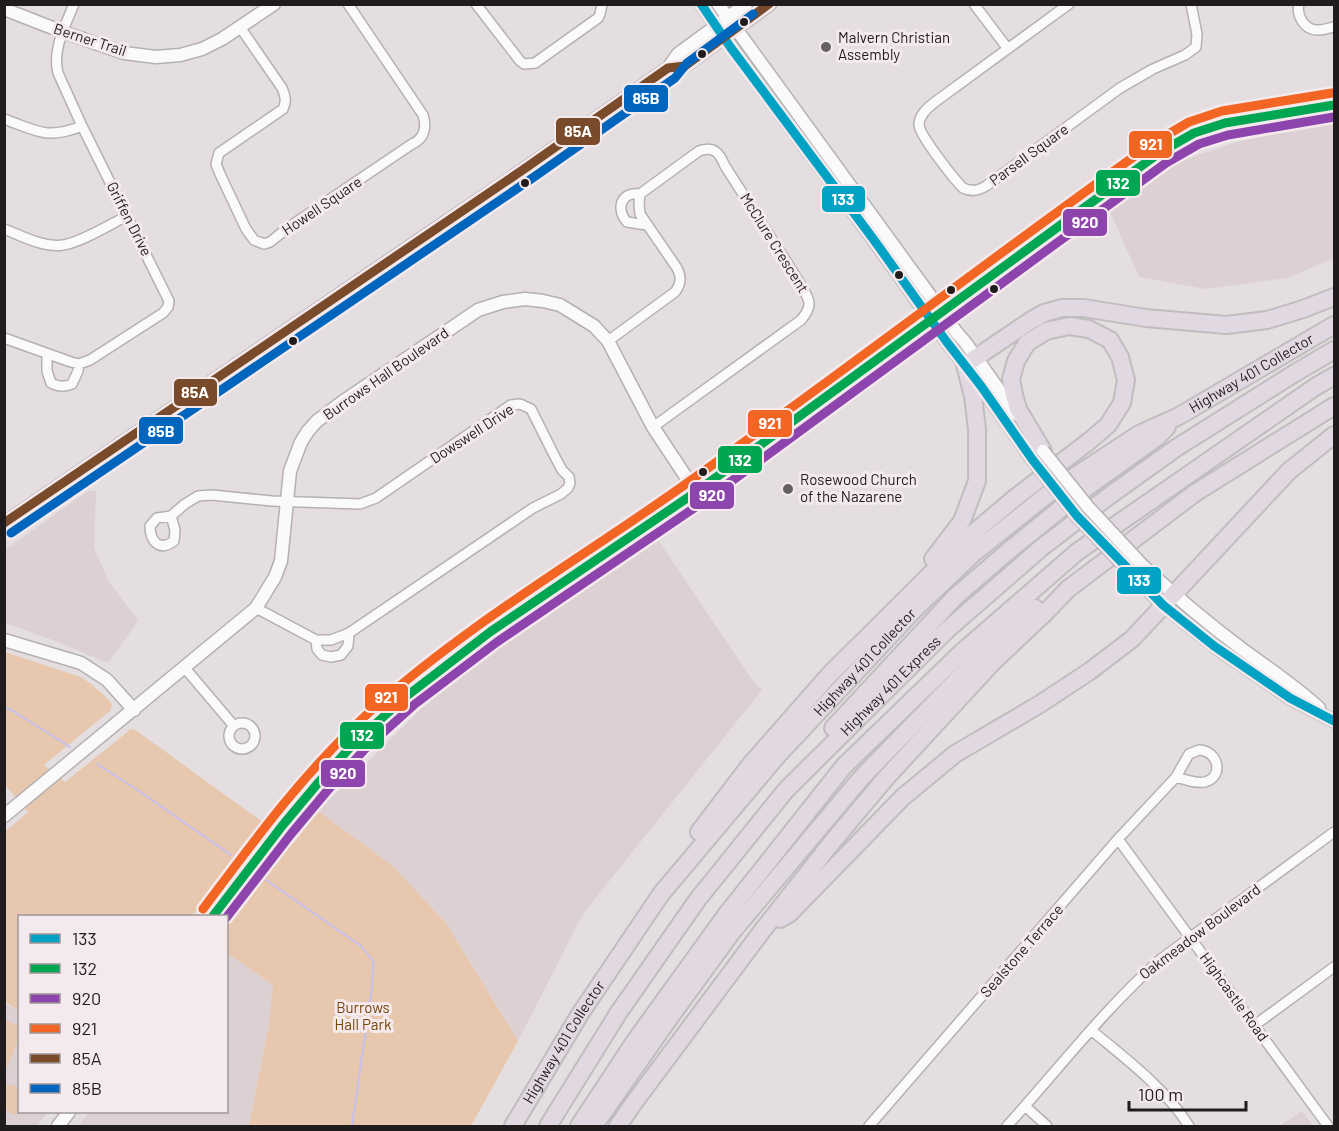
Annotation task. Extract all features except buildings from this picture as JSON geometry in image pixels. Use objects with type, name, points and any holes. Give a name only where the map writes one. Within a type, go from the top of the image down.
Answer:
[{"type":"highway","points":[[830,674],[838,657],[936,556],[962,521],[977,481],[976,421],[970,361],[1030,321],[1044,313],[1062,308],[1084,308],[1146,318],[1226,325],[1267,320],[1335,297]]},
{"type":"highway","name":"Highway 401 Collector","points":[[513,1126],[580,1014],[661,894],[778,755],[915,609],[974,553],[1048,494],[1139,434],[1179,416],[1335,325]]},
{"type":"highway","points":[[661,894],[679,859],[750,765],[830,674],[964,541],[1108,425],[1122,403],[1126,380],[1120,357],[1110,340],[1089,329],[1069,326],[1046,331],[1027,343],[1016,361],[1011,379],[1014,395],[1038,455]]},
{"type":"highway","name":"Highway 401 Express","points":[[548,1126],[619,1012],[698,898],[786,790],[947,630],[1041,548],[1109,496],[1176,448],[1335,350]]},
{"type":"highway","name":"Highway 401 Express","points":[[579,1126],[635,1041],[726,915],[844,766],[963,651],[1077,552],[1315,387],[1335,376]]},
{"type":"highway","points":[[594,1126],[732,932],[862,777],[983,653],[1035,608],[1068,589],[1195,493],[1335,406]]},
{"type":"highway","points":[[786,790],[829,732],[956,597],[1086,488],[1156,438],[1179,416]]},
{"type":"highway","points":[[762,931],[789,914],[903,797],[955,754],[1040,704],[1090,671],[1132,639],[1289,471],[1335,435]]},
{"type":"highway","points":[[618,1126],[762,931],[832,842],[885,779],[993,662],[1044,615],[1068,589]]},
{"type":"main road","name":"Berner Trail","points":[[4,9],[124,53],[156,57],[180,55],[202,49],[222,39],[274,4]]},
{"type":"main road","points":[[701,4],[946,341],[970,361]]},
{"type":"main road","points":[[718,4],[957,333],[970,361],[1038,455],[1077,516],[1133,575],[1168,600]]},
{"type":"main road","points":[[4,524],[527,167],[668,68],[678,54],[746,4]]},
{"type":"main road","points":[[668,68],[685,66],[770,4]]},
{"type":"main road","points":[[214,915],[296,807],[333,766],[372,727],[429,678],[510,618],[696,492],[1159,153],[1194,133],[1225,123],[1335,105]]},
{"type":"main road","points":[[792,129],[803,121]]},
{"type":"main road","name":"Burrows Hall Boulevard","points":[[4,816],[256,608],[275,577],[281,561],[290,471],[301,442],[317,421],[341,403],[478,310],[503,302],[525,299],[543,301],[560,305],[594,326],[608,341],[653,427],[696,492]]},
{"type":"main road","points":[[1038,455],[1143,566],[1168,600],[1214,646],[1290,698],[1333,720]]},
{"type":"main road","points":[[4,639],[81,663],[107,680],[134,710]]},
{"type":"main road","points":[[58,1126],[68,1113]]},
{"type":"street","name":"Griffen Drive","points":[[47,354],[47,371],[51,382],[64,387],[72,384],[79,364],[100,354],[163,313],[170,301],[82,126],[56,65],[59,45],[74,4]]},
{"type":"street","name":"Howell Square","points":[[240,27],[282,88],[286,104],[283,109],[219,153],[216,164],[246,229],[254,240],[264,243],[270,242],[419,141],[424,132],[423,115],[348,4]]},
{"type":"street","points":[[476,4],[519,61],[531,65],[598,18],[602,4]]},
{"type":"street","points":[[974,4],[1008,49]]},
{"type":"street","name":"Parsell Square","points":[[1069,4],[926,109],[920,121],[923,136],[960,185],[969,191],[986,186],[1120,88],[1153,69],[1185,55],[1196,47],[1197,34],[1191,4]]},
{"type":"street","points":[[1299,4],[1301,19],[1307,27],[1316,30],[1335,27]]},
{"type":"street","points":[[4,119],[42,133],[56,134],[82,126]]},
{"type":"street","name":"McClure Crescent","points":[[648,225],[627,222],[623,217],[622,202],[625,197],[634,193],[640,194],[699,151],[707,149],[715,151],[720,154],[724,166],[798,280],[810,303],[808,311],[801,320],[653,427]]},
{"type":"street","points":[[608,341],[669,297],[679,286],[680,273],[640,214],[640,194]]},
{"type":"street","points":[[4,229],[36,242],[62,246],[127,216]]},
{"type":"street","points":[[4,338],[79,364]]},
{"type":"street","name":"Dowswell Drive","points":[[256,608],[315,640],[331,640],[349,633],[533,508],[561,494],[570,483],[569,477],[562,470],[531,409],[520,404],[511,405],[376,498],[360,504],[287,501]]},
{"type":"street","points":[[171,516],[198,496],[287,501]]},
{"type":"street","name":"Dowswell Drive","points":[[315,640],[322,656],[341,656],[348,646],[349,633]]},
{"type":"street","points":[[184,667],[234,726]]},
{"type":"street","name":"Sealstone Terrace","points":[[869,1126],[1118,839],[1176,777],[1186,758],[1194,751],[1204,750],[1213,755],[1216,760],[1214,776],[1205,782],[1176,777]]},
{"type":"street","name":"Oakmeadow Boulevard","points":[[1007,1126],[1136,981],[1161,959],[1335,832]]},
{"type":"street","name":"Highcastle Road","points":[[1118,839],[1328,1126]]},
{"type":"street","points":[[1255,1025],[1335,968]]},
{"type":"street","points":[[1091,1030],[1157,1087],[1190,1126]]},
{"type":"street","points":[[1025,1106],[1047,1126]]},
{"type":"shaded area","points":[[1334,123],[1334,258],[1287,278],[1205,289],[1139,277],[1109,209],[1160,168],[1240,141]]},
{"type":"shaded area","points":[[88,491],[96,491],[94,548],[108,580],[138,621],[108,663],[5,623],[5,550]]},
{"type":"shaded area","points":[[656,537],[751,678],[762,690],[583,914],[518,1041],[446,923],[393,866],[318,811],[420,710],[526,621],[592,582]]},
{"type":"shaded area","points":[[228,953],[276,987],[249,1125],[79,1126],[88,1113],[228,1113]]},
{"type":"shaded area","points":[[4,1002],[18,1012],[18,1113],[47,1113],[37,1126],[5,1126]]},
{"type":"shaded area","points":[[1302,1111],[1313,1126],[1279,1126]]},
{"type":"green space","points":[[5,652],[81,677],[98,689],[112,704],[111,710],[44,765],[65,782],[131,729],[134,729],[264,823],[193,915],[18,915],[18,1011],[5,1001],[5,832],[28,812],[5,785]]},
{"type":"green space","name":"Burrows Hall Park","points":[[318,811],[393,866],[446,923],[518,1041],[471,1126],[249,1125],[269,1024],[273,985],[228,954],[228,922],[286,841],[293,844]]},
{"type":"green space","points":[[4,1020],[18,1025],[18,1040],[6,1070],[4,1069]]},
{"type":"green space","points":[[12,1084],[18,1087],[18,1113],[13,1115],[4,1108],[5,1087]]},
{"type":"waterway","points":[[4,707],[70,747]]},
{"type":"waterway","points":[[97,764],[231,855]]},
{"type":"waterway","points":[[266,880],[361,946],[373,961],[372,986],[352,1126]]},
{"type":"transit line","name":"133","points":[[701,4],[1032,459],[1077,516],[1163,605],[1214,646],[1290,698],[1334,721]]},
{"type":"transit line","name":"85A","points":[[4,523],[527,167],[668,68],[685,66],[769,4]]},
{"type":"transit line","name":"85B","points":[[11,533],[534,177],[675,78],[687,63],[753,14]]},
{"type":"transit line","name":"921","points":[[203,909],[284,804],[328,753],[375,707],[450,646],[490,617],[690,481],[1153,143],[1189,122],[1222,111],[1332,93]]},
{"type":"transit line","name":"132","points":[[214,915],[282,826],[356,741],[408,695],[490,632],[696,492],[1159,153],[1194,133],[1225,123],[1334,105]]},
{"type":"transit line","name":"920","points":[[228,915],[291,834],[364,750],[415,704],[497,642],[703,502],[1166,163],[1199,144],[1228,135],[1334,117]]},
{"type":"place","name":"Malvern Christian Assembly","points":[[826,47]]},
{"type":"place","name":"Rosewood Church of the Nazarene","points":[[788,489]]}]
